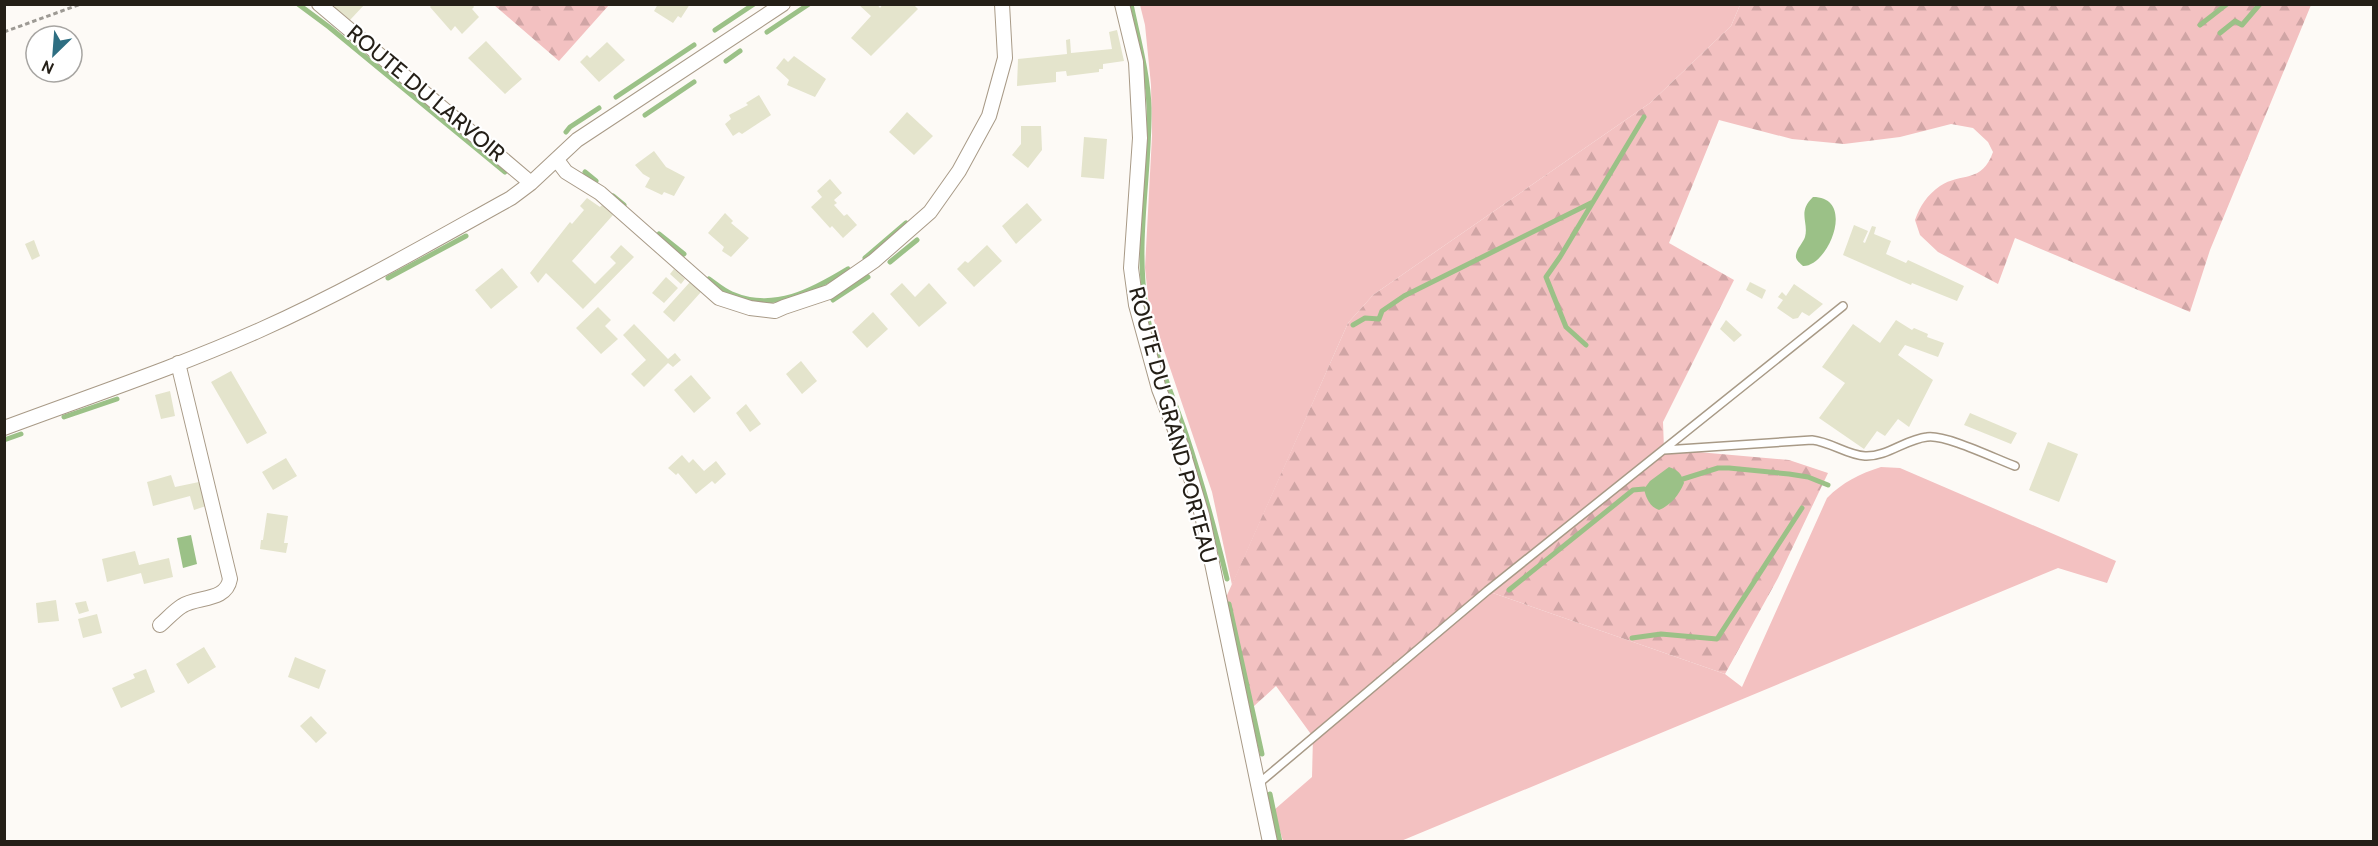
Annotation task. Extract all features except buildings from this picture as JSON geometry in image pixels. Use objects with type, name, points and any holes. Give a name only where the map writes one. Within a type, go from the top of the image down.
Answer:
[{"type":"street","name":"ROUTE DU LARVOIR","points":[[319,4],[531,183]]},
{"type":"street","points":[[4,428],[259,331],[366,279],[511,198],[531,183],[577,140],[783,4]]},
{"type":"street","points":[[557,160],[566,172],[600,193],[719,298],[750,308],[775,310],[784,308],[829,292],[874,261],[930,212],[959,171],[989,116],[1005,58],[1002,4]]},
{"type":"street","name":"ROUTE DU GRAND PORTEAU","points":[[1122,4],[1136,62],[1140,138],[1131,268],[1136,305],[1159,390],[1181,445],[1202,515],[1270,842]]},
{"type":"street","points":[[160,625],[183,605],[220,594],[228,586],[230,579],[178,363]]},
{"type":"lane","points":[[1258,784],[1487,591],[1843,306]]},
{"type":"lane","points":[[1664,450],[1812,440],[1864,456],[1877,455],[1917,439],[1937,436],[2015,466]]},
{"type":"path","points":[[4,32],[81,4]]},
{"type":"green space","points":[[494,5],[609,5],[559,61]]},
{"type":"green space","points":[[1140,5],[1740,5],[1731,26],[1650,103],[1373,295],[1348,323],[1232,585],[1212,492],[1149,306],[1145,268],[1152,136],[1151,85],[1145,25]]},
{"type":"green space","points":[[1740,5],[2311,5],[2210,250],[2190,312],[2015,238],[1998,284],[1938,252],[1920,235],[1915,220],[1919,210],[1935,189],[1948,182],[1977,173],[1988,162],[1993,152],[1988,142],[1973,128],[1951,124],[1900,137],[1844,144],[1792,139],[1719,120],[1669,243],[1734,280],[1663,422],[1664,449],[1789,460],[1828,473],[1778,578],[1725,674],[1487,591],[1313,737],[1276,686],[1243,716],[1224,602],[1348,323],[1373,295],[1650,103],[1731,26]]},
{"type":"green space","points":[[1881,467],[1900,468],[2116,561],[2107,583],[2058,568],[1401,841],[1283,841],[1274,810],[1312,777],[1313,737],[1487,591],[1725,674],[1742,687],[1827,498],[1852,479]]},
{"type":"shaded area","points":[[1813,197],[1826,200],[1834,208],[1836,219],[1829,245],[1821,256],[1803,266],[1797,260],[1796,255],[1806,232],[1804,212]]},
{"type":"shaded area","points":[[1669,467],[1679,473],[1684,483],[1674,499],[1659,510],[1649,502],[1644,489],[1650,481]]},
{"type":"shaded area","points":[[191,535],[197,564],[183,568],[177,538]]},
{"type":"waterway","points":[[298,4],[505,172]]},
{"type":"waterway","points":[[715,30],[754,4]]},
{"type":"waterway","points":[[767,32],[809,4]]},
{"type":"waterway","points":[[1131,4],[1145,69],[1149,108],[1142,233],[1146,308],[1158,356],[1197,470],[1227,579]]},
{"type":"waterway","points":[[2200,25],[2227,4]]},
{"type":"waterway","points":[[2220,33],[2235,21],[2242,25],[2260,4]]},
{"type":"waterway","points":[[616,97],[694,45]]},
{"type":"waterway","points":[[726,61],[740,51]]},
{"type":"waterway","points":[[645,115],[694,82]]},
{"type":"waterway","points":[[566,132],[599,108]]},
{"type":"waterway","points":[[1586,345],[1566,327],[1546,277],[1644,117]]},
{"type":"waterway","points":[[585,172],[596,181]]},
{"type":"waterway","points":[[613,196],[624,205]]},
{"type":"waterway","points":[[1353,325],[1365,318],[1379,319],[1382,311],[1404,296],[1593,202]]},
{"type":"waterway","points":[[865,258],[906,223]]},
{"type":"waterway","points":[[659,234],[684,254]]},
{"type":"waterway","points":[[388,278],[466,236]]},
{"type":"waterway","points":[[890,262],[917,240]]},
{"type":"waterway","points":[[709,279],[729,293],[748,299],[778,300],[821,285],[848,269]]},
{"type":"waterway","points":[[833,300],[868,277]]},
{"type":"waterway","points":[[64,417],[117,399]]},
{"type":"waterway","points":[[4,440],[21,434]]},
{"type":"waterway","points":[[1683,479],[1718,468],[1729,468],[1808,477],[1828,485]]},
{"type":"waterway","points":[[1509,590],[1633,490],[1644,489]]},
{"type":"waterway","points":[[1632,638],[1661,634],[1717,639],[1802,508]]},
{"type":"waterway","points":[[1229,604],[1262,754]]},
{"type":"waterway","points":[[1270,794],[1280,842]]}]
